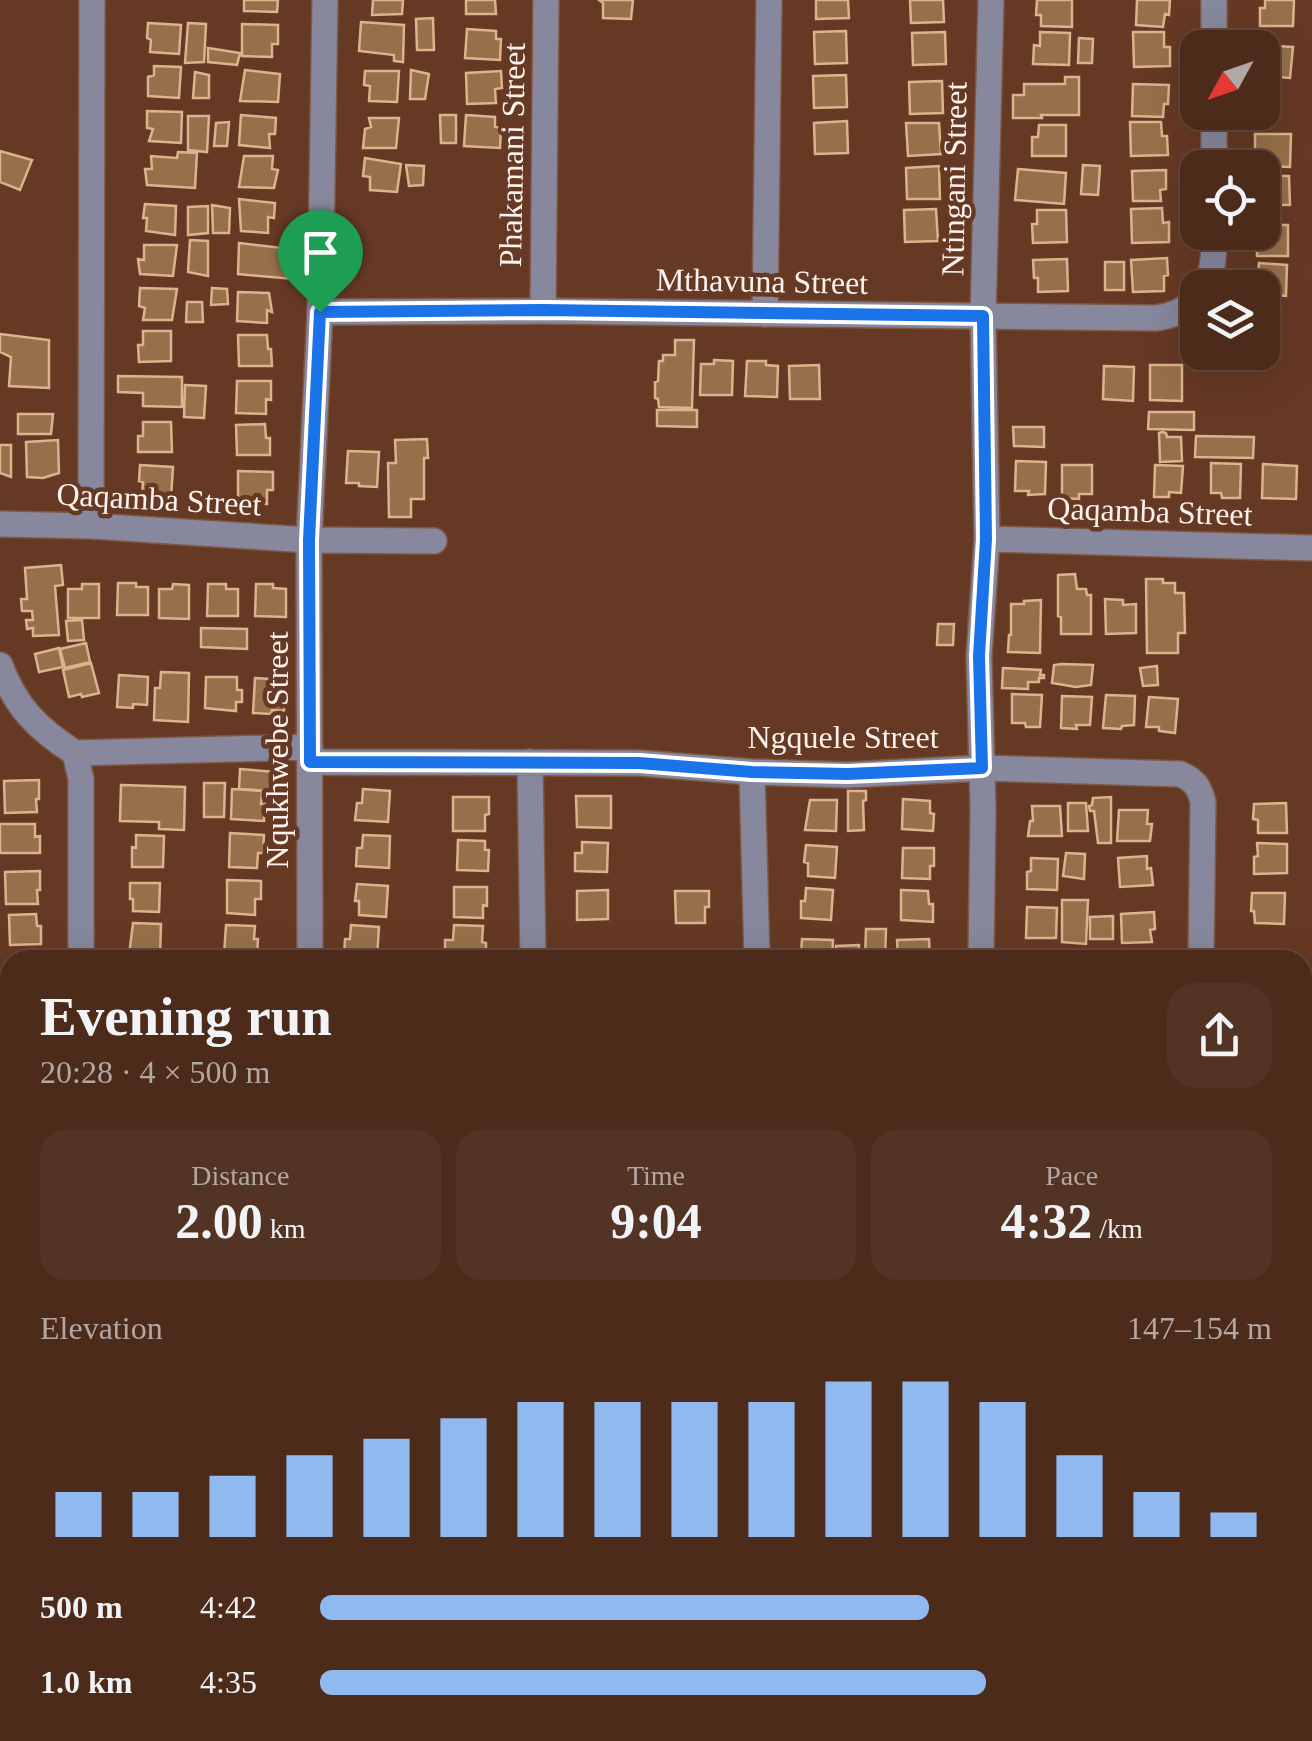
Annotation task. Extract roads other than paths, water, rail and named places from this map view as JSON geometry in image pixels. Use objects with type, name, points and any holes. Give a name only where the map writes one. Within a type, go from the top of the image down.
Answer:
[{"type":"street","points":[[91,526],[92,0]]},
{"type":"street","name":"Nqukhwebe Street","points":[[310,950],[309,540],[320,312],[325,0]]},
{"type":"street","name":"Phakamani Street","points":[[543,310],[546,0]]},
{"type":"street","points":[[765,314],[769,0]]},
{"type":"street","name":"Ntingani Street","points":[[980,950],[979,656],[986,539],[983,316],[992,0]]},
{"type":"street","points":[[1214,0],[1214,30]]},
{"type":"street","name":"Mthavuna Street","points":[[320,312],[543,310],[1156,318],[1180,311]]},
{"type":"street","name":"Qaqamba Street","points":[[0,524],[309,540],[434,542]]},
{"type":"street","name":"Qaqamba Street","points":[[986,539],[1312,548]]},
{"type":"street","points":[[0,666],[12,695],[28,716],[76,754],[82,779],[81,950]]},
{"type":"street","name":"Ngquele Street","points":[[76,754],[639,763],[752,772],[848,774],[982,768],[1180,774],[1193,780],[1204,802],[1200,950]]},
{"type":"street","points":[[530,762],[533,950]]},
{"type":"street","points":[[752,772],[757,950]]}]
